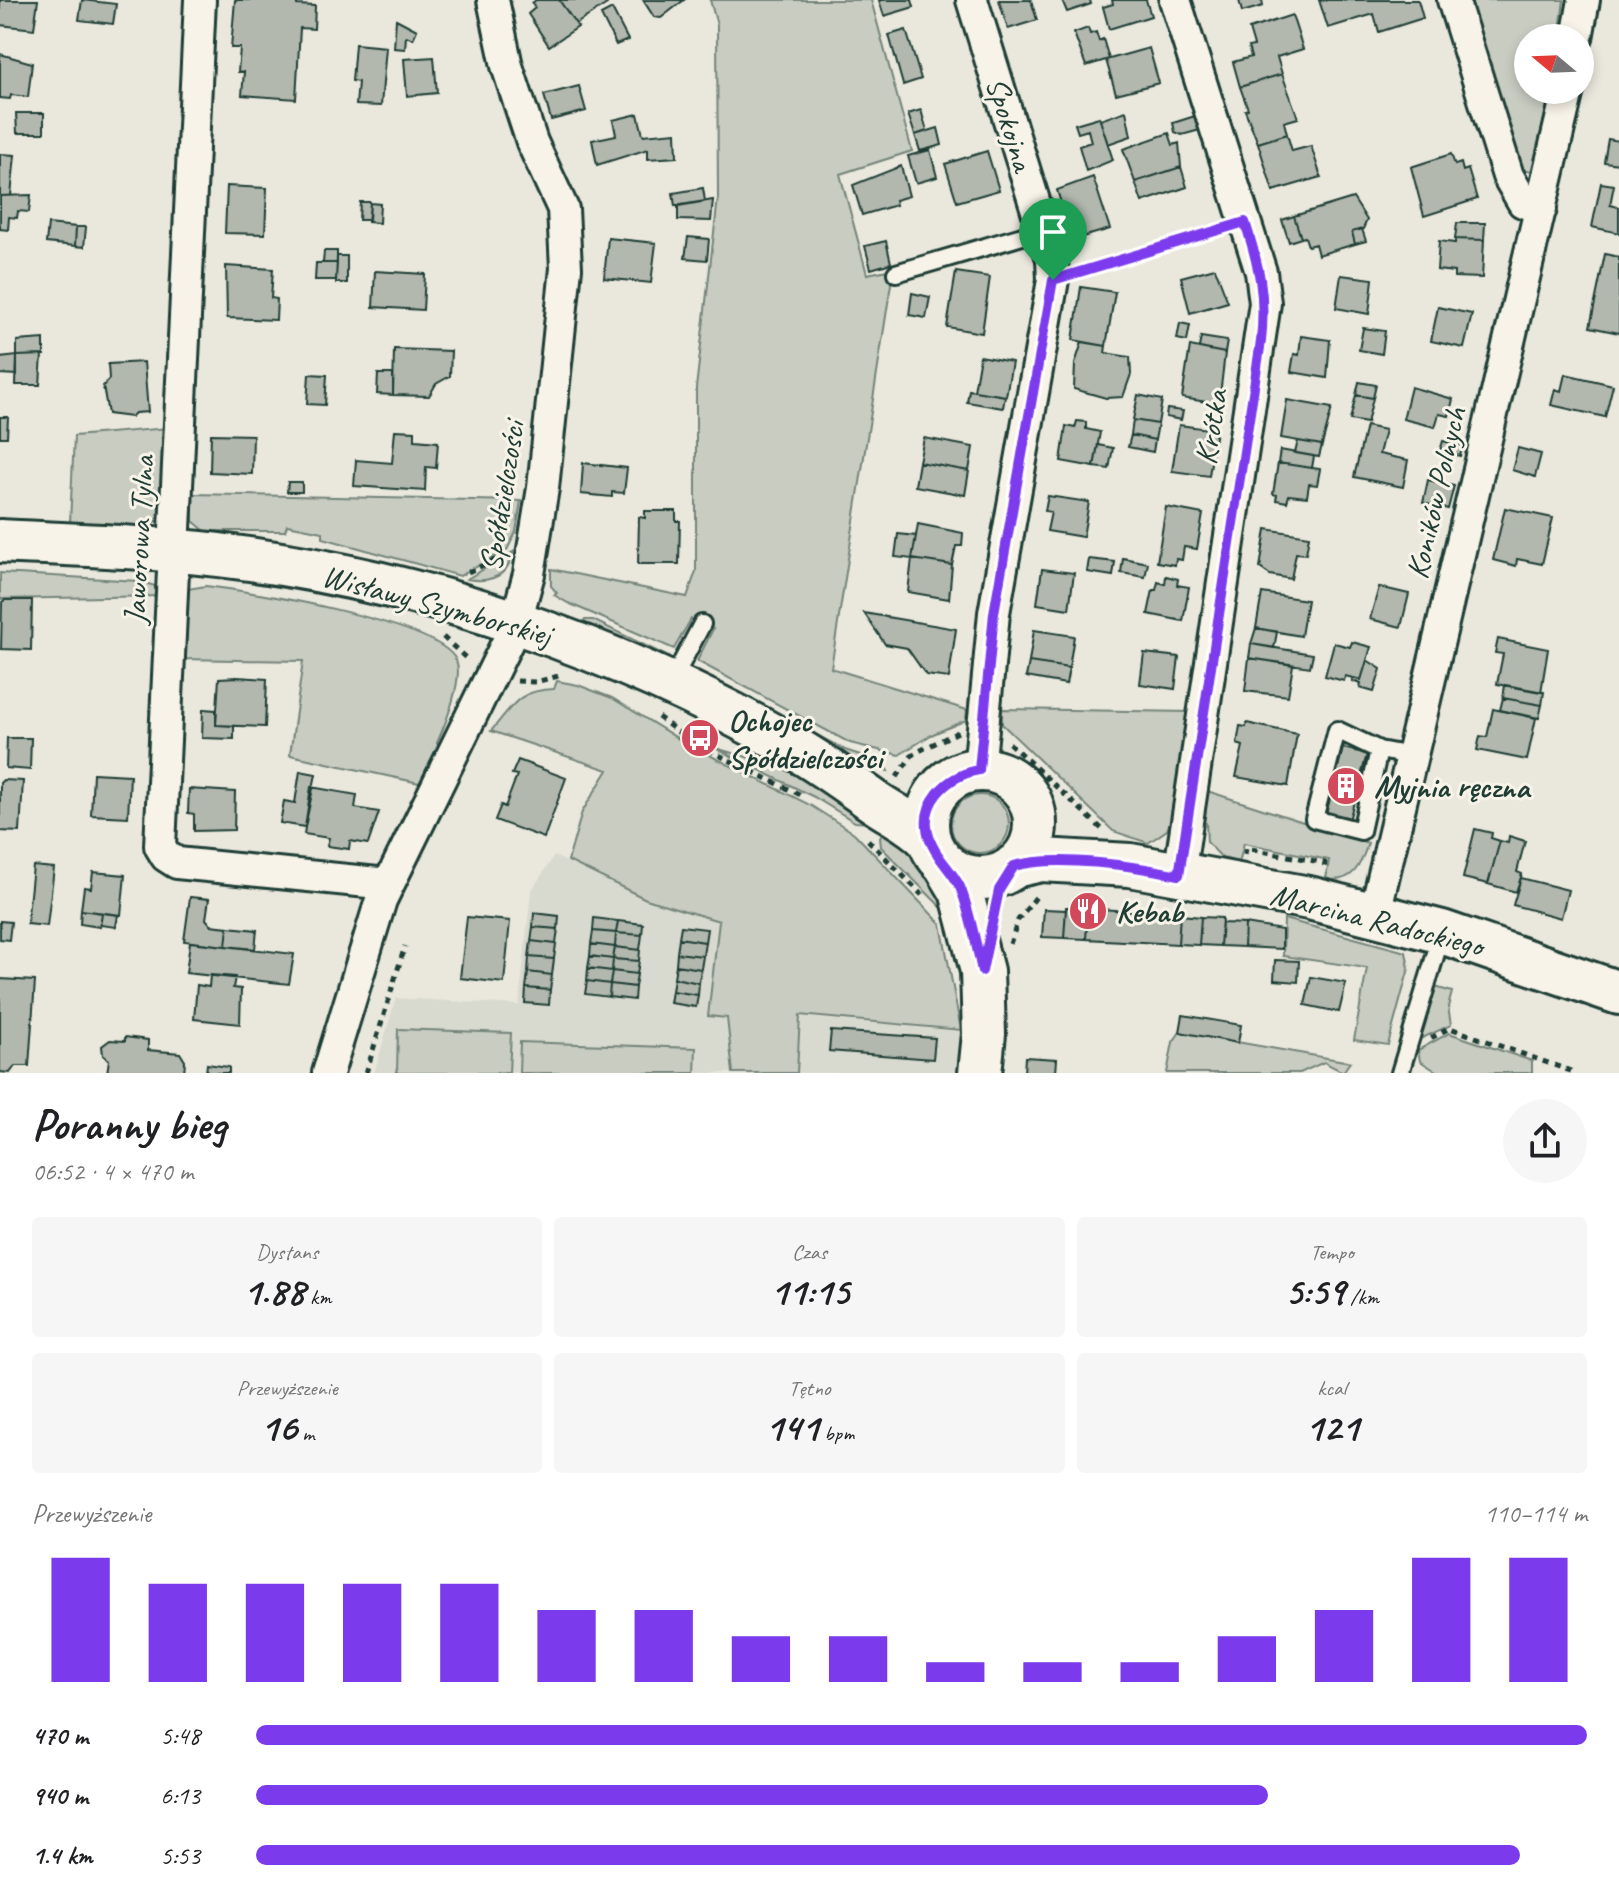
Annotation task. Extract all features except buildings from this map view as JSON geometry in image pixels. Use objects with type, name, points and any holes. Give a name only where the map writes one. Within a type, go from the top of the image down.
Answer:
[{"type":"street","name":"Jaworowa Tylna","points":[[200,0],[160,846],[166,856],[177,863],[388,884]]},
{"type":"street","name":"Spółdzielczości","points":[[328,1073],[388,884],[457,747],[514,623],[529,574],[543,488],[567,232],[563,209],[532,142],[507,66],[493,0]]},
{"type":"street","name":"Spokojna","points":[[972,0],[1052,259],[1053,280],[994,613],[976,763]]},
{"type":"street","name":"Krótka","points":[[1175,0],[1261,272],[1265,303],[1179,875]]},
{"type":"street","points":[[1453,0],[1508,176],[1523,202],[1541,209]]},
{"type":"street","points":[[1580,24],[1584,0]]},
{"type":"street","name":"Koników Polnych","points":[[1375,913],[1565,104]]},
{"type":"street","name":"Wisławy Szymborskiej","points":[[0,541],[174,551],[312,571],[514,623],[664,700],[756,726],[830,790],[934,869]]},
{"type":"street","name":"Wisławy Szymborskiej","points":[[830,790],[921,787],[976,763]]},
{"type":"street","points":[[976,763],[928,810],[934,869],[961,891],[996,959]]},
{"type":"street","name":"Marcina Radockiego","points":[[976,763],[1009,778],[1051,825],[1179,875],[1375,913],[1442,932],[1619,993]]},
{"type":"street","points":[[980,1073],[996,959],[999,890],[1032,839],[1032,806]]},
{"type":"street","name":"Marcina Radockiego","points":[[934,869],[981,878],[1041,860],[1119,850]]},
{"type":"lane","points":[[896,273],[1043,230]]},
{"type":"lane","points":[[664,700],[702,624]]},
{"type":"lane","points":[[1379,750],[1361,831],[1314,819],[1337,730],[1379,750],[1411,756]]},
{"type":"lane","points":[[1400,1073],[1442,932]]},
{"type":"path","points":[[1053,280],[1245,222]]},
{"type":"path","points":[[505,677],[523,683],[552,677]]},
{"type":"path","points":[[664,700],[690,741],[830,790]]},
{"type":"path","points":[[898,774],[913,754],[967,729]]},
{"type":"path","points":[[976,763],[1084,814],[1119,850]]},
{"type":"path","points":[[1079,829],[1084,814]]},
{"type":"path","points":[[867,838],[934,869]]},
{"type":"path","points":[[996,959],[1018,920],[1010,920]]},
{"type":"path","points":[[366,1073],[405,946]]},
{"type":"path","points":[[1407,1048],[1450,1028],[1576,1073]]},
{"type":"shaded area","points":[[710,0],[871,0],[912,151],[840,174],[867,274],[888,270],[891,284],[831,668],[967,710],[966,720],[931,735],[899,755],[850,743],[697,661],[713,629],[691,619],[674,649],[568,603],[554,595],[557,593],[551,586],[551,569],[687,597],[696,571],[696,388],[718,198],[717,25]]},
{"type":"shaded area","points":[[1467,0],[1564,0],[1561,24],[1514,24],[1514,104],[1547,104],[1533,171],[1519,169]]},
{"type":"shaded area","points":[[168,428],[164,513],[157,521],[143,527],[70,523],[74,436]]},
{"type":"shaded area","points":[[193,494],[521,501],[516,532],[507,550],[460,576],[323,538],[323,532],[287,525],[285,531],[205,531],[193,521]]},
{"type":"shaded area","points":[[513,552],[507,567],[497,576],[483,580],[467,579]]},
{"type":"shaded area","points":[[0,573],[139,581],[161,588],[160,596],[0,599]]},
{"type":"shaded area","points":[[206,586],[261,594],[380,621],[442,646],[456,660],[458,678],[437,743],[444,747],[424,784],[290,755],[303,661],[180,659],[181,590]]},
{"type":"shaded area","points":[[585,620],[593,620],[667,656],[661,658],[581,624]]},
{"type":"shaded area","points":[[696,670],[845,750],[885,763],[888,771],[849,760],[699,677]]},
{"type":"shaded area","points":[[557,681],[612,698],[687,744],[810,805],[854,833],[941,924],[961,1030],[800,1015],[797,1073],[733,1073],[727,1018],[708,1016],[719,921],[646,899],[568,861],[582,812],[608,770],[491,731],[517,701],[532,692],[554,689]]},
{"type":"shaded area","points":[[1002,709],[1190,712],[1176,805],[1167,830],[1148,843],[1113,831],[1002,724]]},
{"type":"shaded area","points":[[715,748],[783,767],[870,823],[855,822],[814,797]]},
{"type":"shaded area","points":[[1204,790],[1368,843],[1362,859],[1349,876],[1335,880],[1326,879],[1329,860],[1244,843],[1239,863],[1221,857],[1207,842],[1206,823],[1199,821]]},
{"type":"shaded area","points":[[980,795],[991,797],[1000,804],[1007,813],[1007,835],[1000,844],[991,851],[980,853],[969,851],[960,844],[953,835],[951,824],[953,813],[960,804],[969,797]]},
{"type":"shaded area","points":[[886,827],[906,842],[917,865],[941,893],[944,910],[881,847],[880,837]]},
{"type":"shaded area","points":[[554,856],[646,899],[719,921],[708,1016],[727,1017],[733,1073],[374,1073],[396,998],[519,1005],[531,891]]},
{"type":"shaded area","points":[[1284,919],[1406,952],[1409,968],[1388,1045],[1354,1040],[1367,968],[1283,956]]},
{"type":"shaded area","points":[[1435,987],[1452,992],[1448,1007],[1451,1025],[1420,1039]]},
{"type":"shaded area","points":[[799,1015],[970,1031],[973,1073],[797,1073]]},
{"type":"shaded area","points":[[398,1029],[511,1033],[509,1073],[397,1073]]},
{"type":"shaded area","points":[[1180,1032],[1350,1062],[1343,1072],[1324,1062],[1300,1073],[1167,1073],[1173,1042]]},
{"type":"shaded area","points":[[1449,1033],[1532,1061],[1532,1073],[1439,1073],[1420,1061],[1418,1050]]},
{"type":"shaded area","points":[[520,1042],[696,1048],[695,1073],[519,1073]]},
{"type":"place","name":"Ochojec Spółdzielczości","points":[[700,738]]},
{"type":"place","name":"Myjnia ręczna","points":[[1346,786]]},
{"type":"place","name":"Kebab","points":[[1088,911]]},
{"type":"route","points":[[1245,222],[1261,272],[1265,303],[1179,875],[1120,864],[1086,865],[1041,860],[1014,866],[1009,869],[999,890],[982,971],[961,891],[929,840],[928,810],[943,786],[953,778],[979,770],[994,613],[1052,304],[1053,280],[1245,222]]}]
